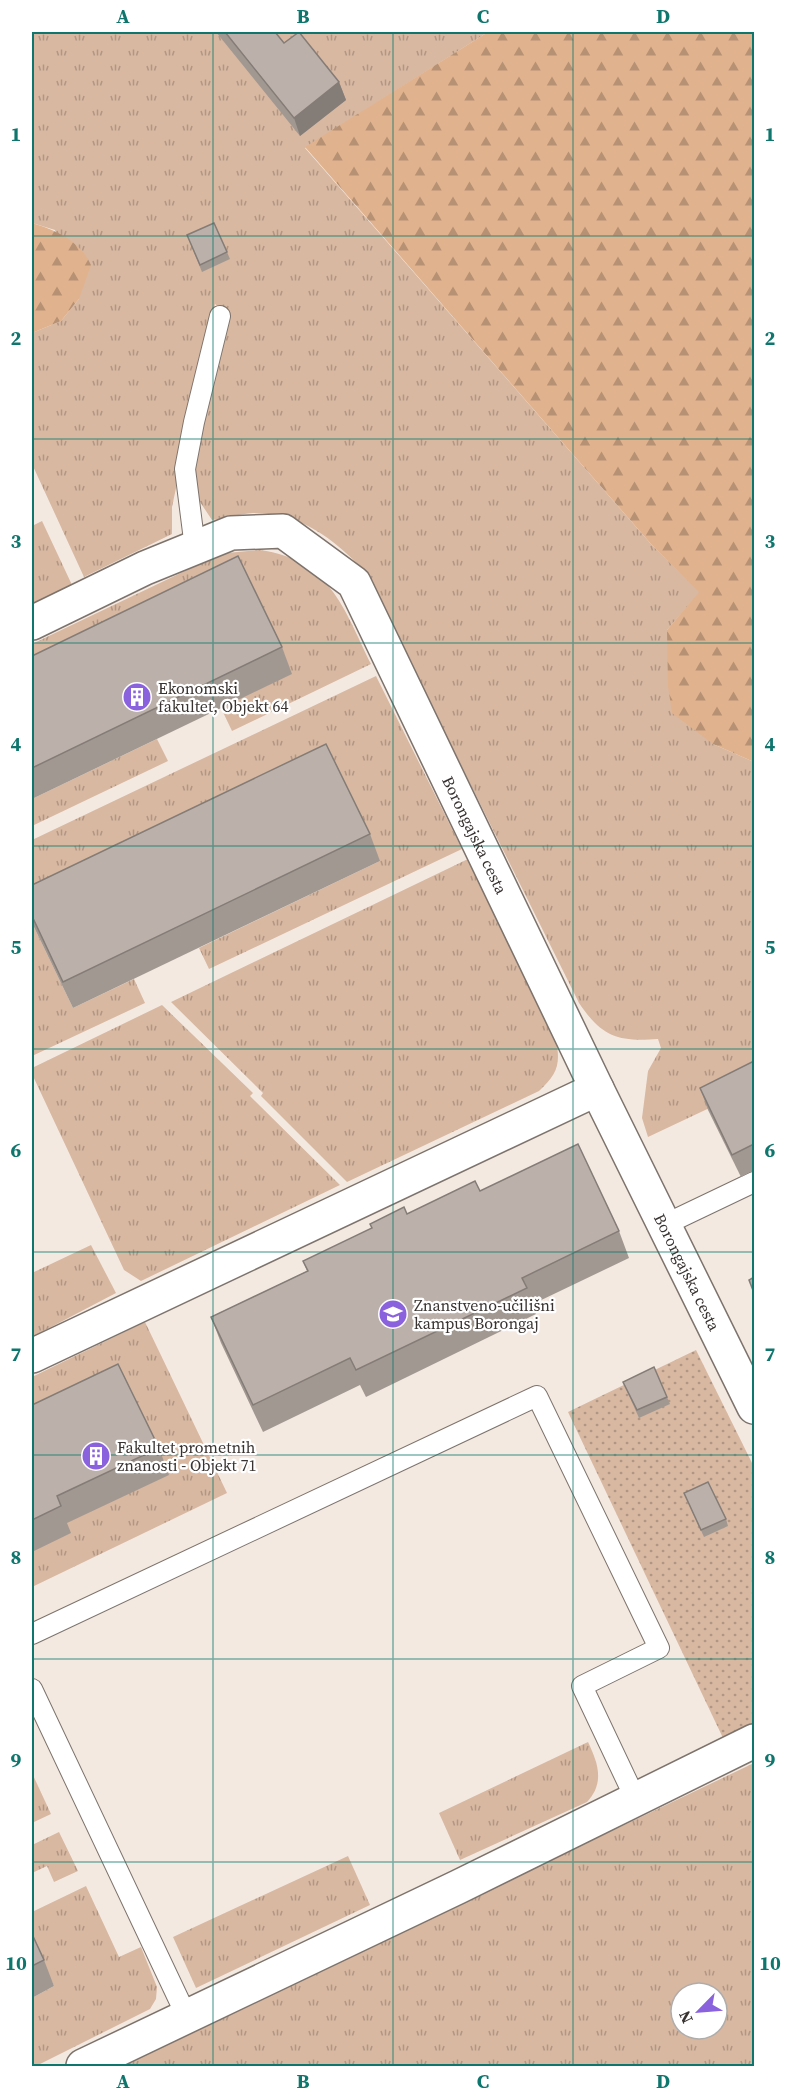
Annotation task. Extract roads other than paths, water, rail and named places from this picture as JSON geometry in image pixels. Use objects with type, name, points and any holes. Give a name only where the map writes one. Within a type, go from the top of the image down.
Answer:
[{"type":"street","name":"Borongajska cesta","points":[[32,623],[145,568],[231,533],[283,531],[354,583],[597,1089],[754,1407]]},
{"type":"street","points":[[32,1356],[597,1089]]},
{"type":"street","points":[[83,2067],[754,1741]]},
{"type":"lane","points":[[195,548],[185,469],[220,316]]},
{"type":"lane","points":[[664,1225],[754,1182]]},
{"type":"lane","points":[[32,1634],[537,1396],[659,1648],[582,1686],[636,1800]]},
{"type":"lane","points":[[32,1689],[187,2017]]},
{"type":"place","name":"Ekonomski fakultet, Objekt 64","points":[[137,697]]},
{"type":"place","name":"Znanstveno-učilišni kampus Borongaj","points":[[393,1314]]},
{"type":"place","name":"Fakultet prometnih znanosti - Objekt 71","points":[[96,1456]]}]
